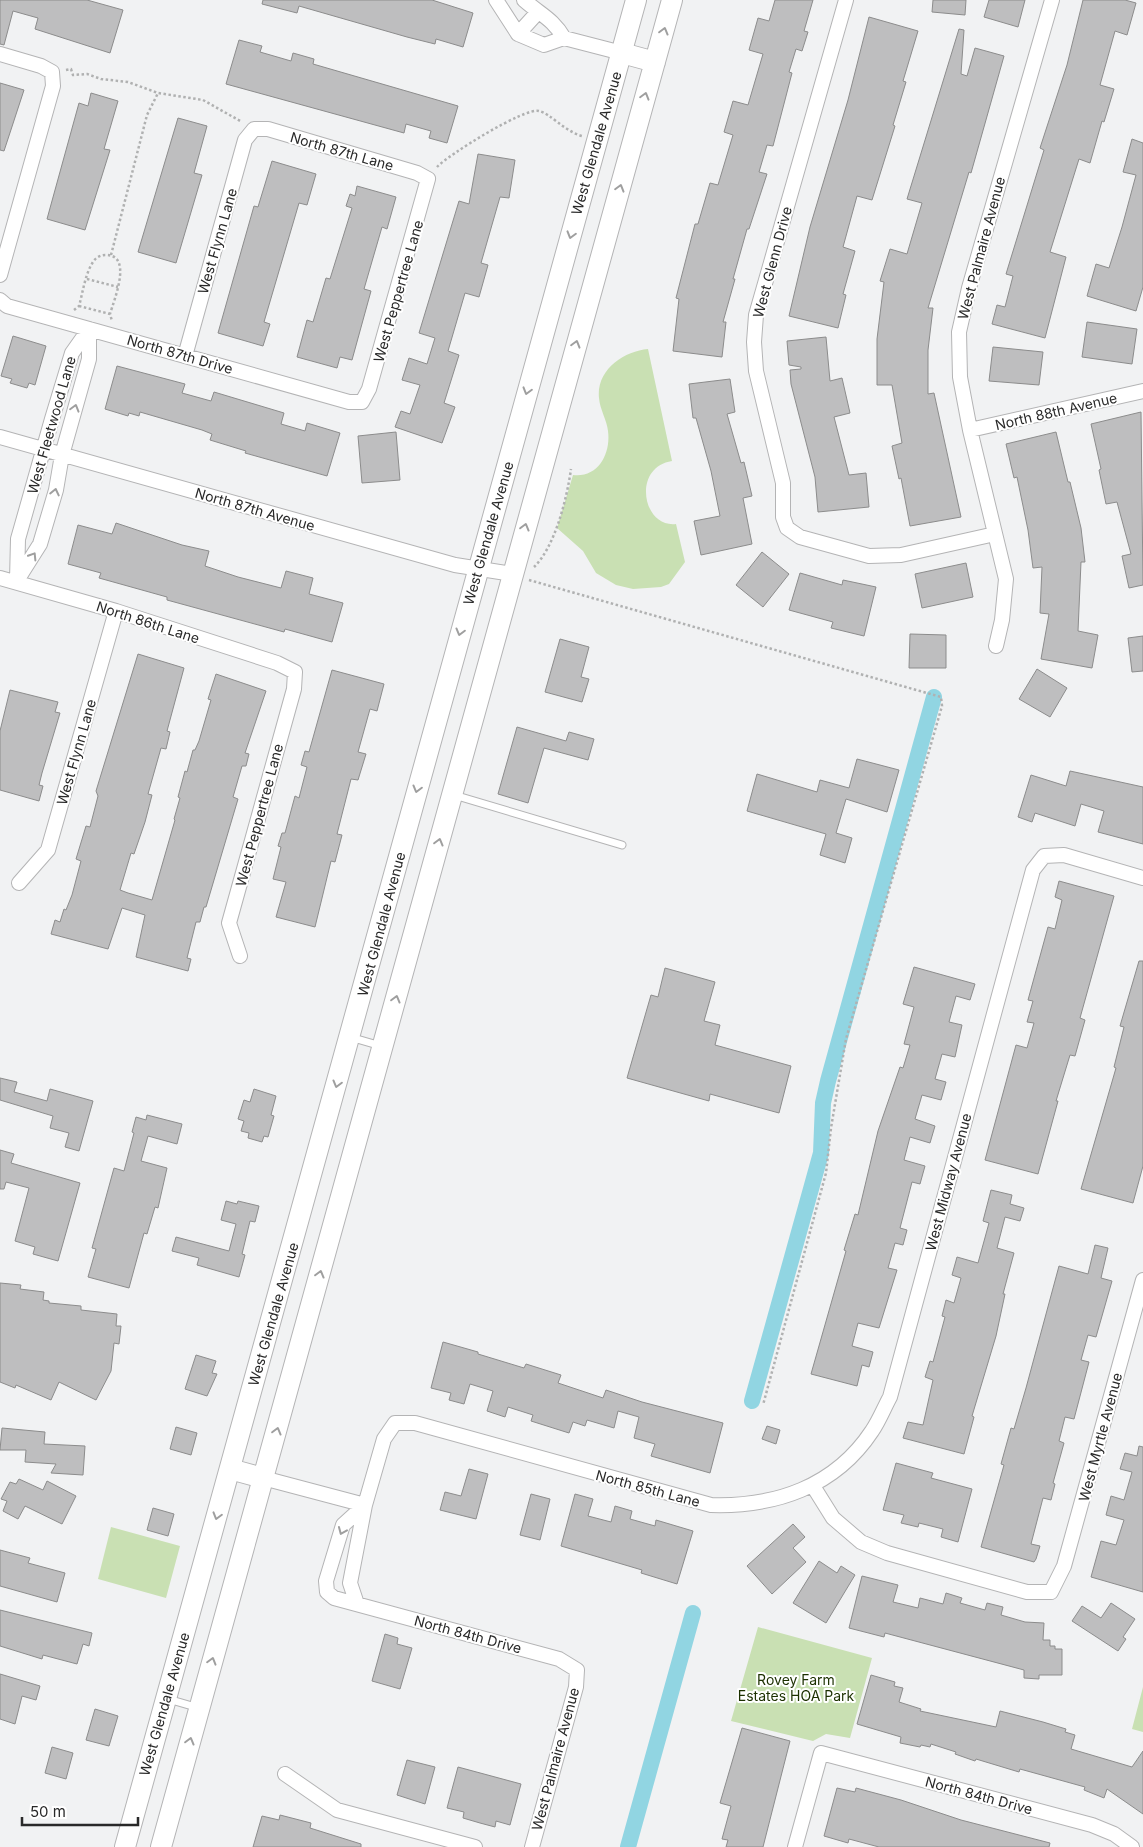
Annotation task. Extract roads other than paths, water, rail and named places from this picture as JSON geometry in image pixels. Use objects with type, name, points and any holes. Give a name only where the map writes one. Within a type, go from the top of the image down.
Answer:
[{"type":"main road","name":"West Glendale Avenue","points":[[125,1847],[636,0]]},
{"type":"main road","points":[[161,1847],[452,795],[524,578],[672,0]]},
{"type":"main road","points":[[622,53],[655,62]]},
{"type":"main road","points":[[230,1469],[264,1478]]},
{"type":"street","points":[[496,0],[518,34],[544,45],[564,38],[622,53]]},
{"type":"street","points":[[524,0],[555,23],[564,38]]},
{"type":"street","name":"West Glenn Drive","points":[[846,0],[756,315],[754,342],[756,371],[783,483],[783,517],[786,528],[800,537],[869,556],[901,554],[995,534]]},
{"type":"street","name":"West Palmaire Avenue","points":[[996,646],[1002,620],[1006,579],[970,430],[959,355],[963,309],[1052,0]]},
{"type":"street","points":[[518,34],[538,12]]},
{"type":"street","points":[[0,54],[41,66],[52,72],[52,86],[0,274]]},
{"type":"street","name":"North 87th Lane","points":[[254,129],[268,129],[417,173],[428,179]]},
{"type":"street","name":"West Flynn Lane","points":[[185,356],[245,140],[254,129]]},
{"type":"street","name":"West Peppertree Lane","points":[[362,402],[369,389],[428,179]]},
{"type":"street","name":"North 87th Drive","points":[[0,300],[7,306],[349,402],[362,402]]},
{"type":"street","name":"West Fleetwood Lane","points":[[16,582],[18,539],[72,353],[89,329]]},
{"type":"street","name":"West Fleetwood Lane","points":[[16,582],[40,544],[56,490],[62,455],[89,359],[89,329]]},
{"type":"street","name":"North 88th Avenue","points":[[970,430],[1143,391]]},
{"type":"street","name":"North 87th Avenue","points":[[0,438],[455,565],[524,578]]},
{"type":"street","points":[[23,522],[45,528]]},
{"type":"street","name":"North 86th Lane","points":[[0,578],[116,611],[277,663],[295,672]]},
{"type":"street","name":"West Flynn Lane","points":[[19,883],[48,850],[116,611]]},
{"type":"street","name":"West Peppertree Lane","points":[[240,956],[230,923],[294,689],[295,672]]},
{"type":"street","name":"West Midway Avenue","points":[[813,1486],[841,1466],[871,1432],[890,1397],[1033,870],[1044,856],[1064,855],[1143,878]]},
{"type":"street","name":"West Myrtle Avenue","points":[[813,1486],[832,1518],[861,1542],[887,1553],[1027,1592],[1051,1592],[1064,1566],[1143,1280]]},
{"type":"street","name":"North 85th Lane","points":[[365,1505],[384,1439],[395,1423],[415,1422],[711,1504],[759,1503],[813,1486]]},
{"type":"street","points":[[264,1478],[365,1505]]},
{"type":"street","points":[[352,1568],[331,1564],[343,1525],[365,1505]]},
{"type":"street","points":[[357,1604],[350,1583],[361,1535],[365,1505]]},
{"type":"street","name":"North 84th Drive","points":[[331,1564],[326,1581],[327,1592],[342,1602],[357,1604],[559,1659],[576,1670]]},
{"type":"street","name":"West Palmaire Avenue","points":[[532,1847],[576,1687],[576,1670]]},
{"type":"street","name":"North 84th Drive","points":[[795,1847],[821,1753],[1092,1825],[1114,1834],[1132,1847]]},
{"type":"street","points":[[284,1774],[336,1810],[475,1847]]},
{"type":"lane","points":[[452,795],[622,845]]},
{"type":"lane","points":[[350,1037],[383,1046]]},
{"type":"lane","points":[[166,1698],[199,1708]]},
{"type":"waterway","points":[[752,1401],[821,1153],[823,1103],[828,1081],[934,697]]},
{"type":"waterway","points":[[628,1847],[693,1613]]},
{"type":"park label","name":"Rovey Farm Estates HOA Park","points":[[796,1688]]}]
